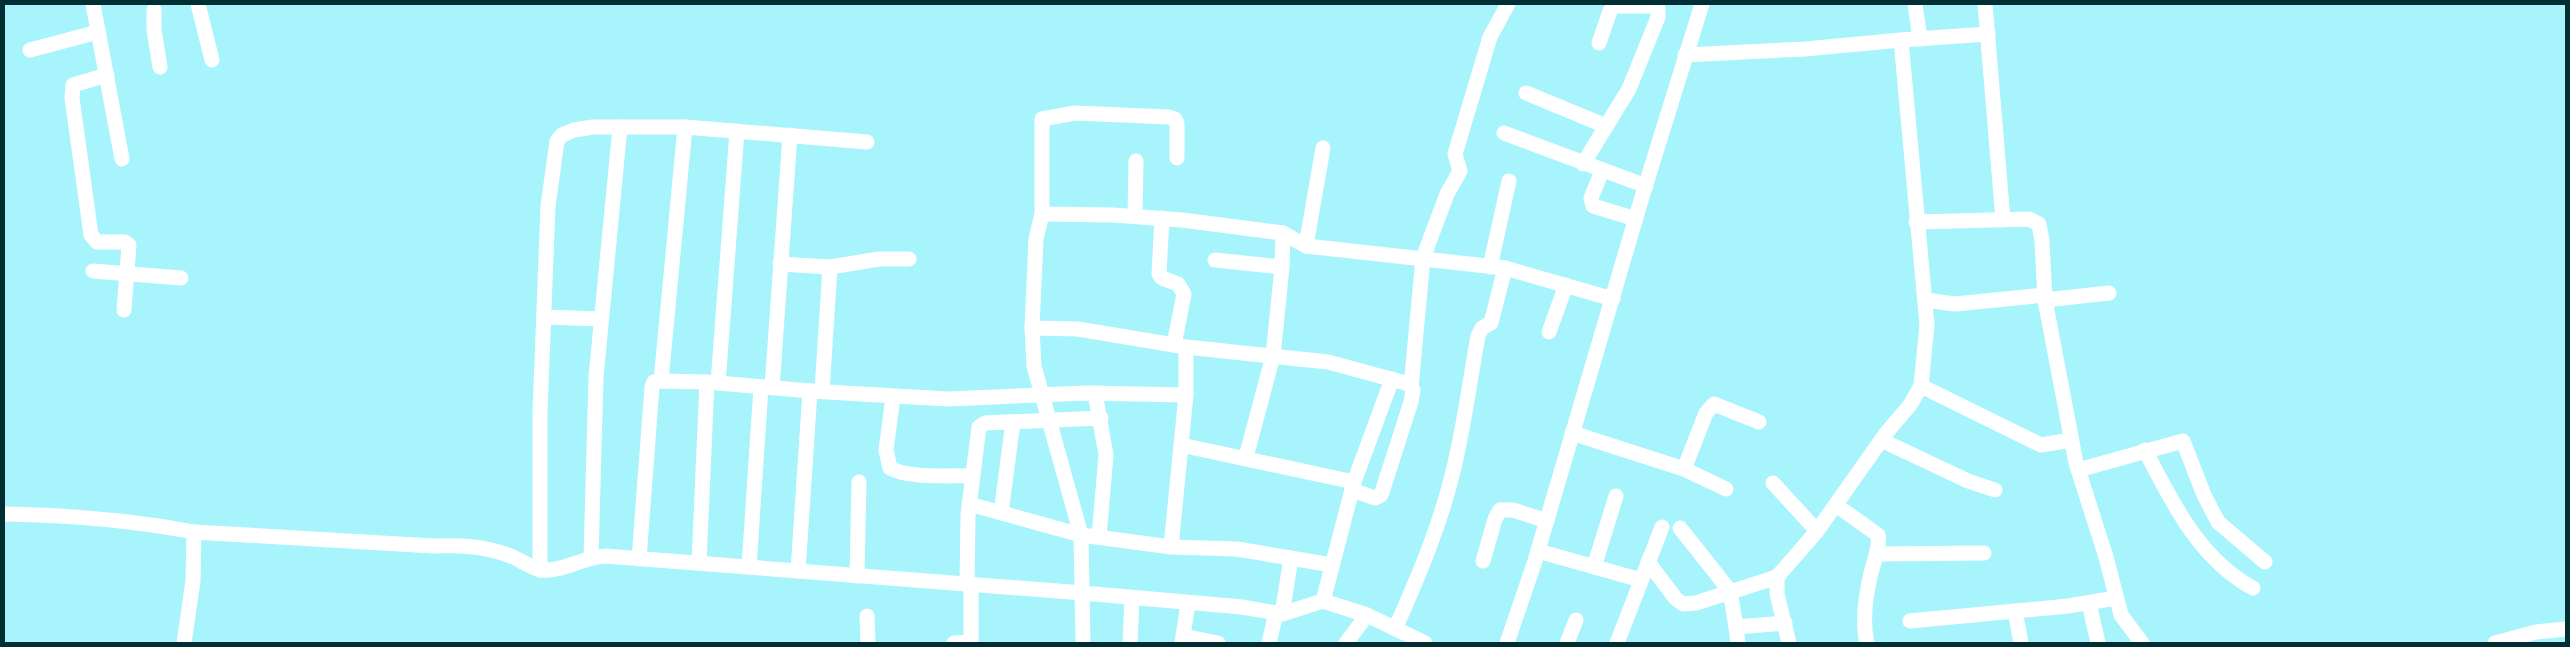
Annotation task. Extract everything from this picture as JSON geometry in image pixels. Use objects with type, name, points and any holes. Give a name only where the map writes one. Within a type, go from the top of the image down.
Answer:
[{"type":"street","points":[[92,4],[122,159]]},
{"type":"street","points":[[198,4],[212,60]]},
{"type":"street","points":[[1181,445],[1246,457],[1353,486],[1370,497],[1381,495],[1411,402],[1423,258],[1447,194],[1460,171],[1456,154],[1490,37],[1508,4]]},
{"type":"street","points":[[1507,643],[1538,551],[1684,55],[1702,4]]},
{"type":"street","points":[[1914,4],[1920,39]]},
{"type":"street","points":[[1985,4],[2003,220]]},
{"type":"street","points":[[159,6],[154,30],[160,67]]},
{"type":"street","points":[[1583,164],[1629,89],[1658,17],[1658,9],[1653,6],[1614,6],[1610,11],[1599,43]]},
{"type":"street","points":[[30,50],[98,32]]},
{"type":"street","points":[[1684,55],[1805,49],[1988,34]]},
{"type":"street","points":[[1789,643],[1776,583],[1777,577],[1817,531],[1882,440],[1910,405],[1921,386],[1927,325],[1916,222],[1901,40]]},
{"type":"street","points":[[107,76],[73,85],[72,98],[91,235],[97,242],[125,242],[128,244],[128,272],[124,310]]},
{"type":"street","points":[[1526,93],[1606,126]]},
{"type":"street","points":[[1082,643],[1081,535],[1034,366],[1032,328],[1036,239],[1042,214],[1042,120],[1075,113],[1169,117],[1175,119],[1177,123],[1177,158]]},
{"type":"street","points":[[591,557],[594,422],[601,319],[620,127]]},
{"type":"street","points":[[540,570],[540,412],[548,206],[557,141],[562,135],[574,130],[620,127],[684,127],[866,142]]},
{"type":"street","points":[[661,381],[684,127]]},
{"type":"street","points":[[699,564],[712,383],[737,131]]},
{"type":"street","points":[[1504,133],[1646,186]]},
{"type":"street","points":[[749,567],[780,264],[790,135]]},
{"type":"street","points":[[1306,246],[1323,148]]},
{"type":"street","points":[[1135,216],[1136,161]]},
{"type":"street","points":[[1602,171],[1591,198],[1593,206],[1636,219]]},
{"type":"street","points":[[1395,629],[1429,547],[1445,499],[1458,449],[1478,336],[1482,328],[1491,323],[1509,181]]},
{"type":"street","points":[[1042,214],[1162,218],[1283,234],[1306,246],[1498,267],[1613,299]]},
{"type":"street","points":[[1162,218],[1159,274],[1162,278],[1178,284],[1184,294],[1180,346],[1186,395],[1171,547]]},
{"type":"street","points":[[1916,222],[2034,220],[2039,224],[2042,241],[2045,298],[2078,470],[2121,615],[2132,626],[2142,643]]},
{"type":"street","points":[[1246,457],[1273,356],[1282,267],[1283,234]]},
{"type":"street","points":[[780,264],[830,266],[879,259],[909,259]]},
{"type":"street","points":[[1215,260],[1282,267]]},
{"type":"street","points":[[798,571],[830,266]]},
{"type":"street","points":[[93,271],[128,272],[181,278]]},
{"type":"street","points":[[1549,332],[1566,285]]},
{"type":"street","points":[[1925,300],[1955,304],[2109,293]]},
{"type":"street","points":[[544,317],[601,319]]},
{"type":"street","points":[[1032,328],[1078,329],[1180,346],[1328,362],[1392,379],[1411,387]]},
{"type":"street","points":[[1323,601],[1353,486],[1392,379]]},
{"type":"street","points":[[639,559],[649,397],[654,382],[712,383],[948,399],[1095,393],[1186,395]]},
{"type":"street","points":[[1921,386],[2041,445],[2071,440]]},
{"type":"street","points":[[1095,393],[1106,455],[1099,537]]},
{"type":"street","points":[[893,396],[886,450],[890,468],[911,474],[972,476]]},
{"type":"street","points":[[1684,469],[1706,413],[1714,404],[1760,422]]},
{"type":"street","points":[[954,643],[971,643],[969,504],[979,426],[985,423],[1050,422],[1100,418]]},
{"type":"street","points":[[1001,513],[1013,422]]},
{"type":"street","points":[[1572,433],[1684,469],[1726,489]]},
{"type":"street","points":[[1882,440],[1968,481],[1995,490]]},
{"type":"street","points":[[2078,470],[2183,441],[2204,495],[2218,522],[2265,562]]},
{"type":"street","points":[[2145,450],[2164,488],[2196,540],[2234,578],[2253,588]]},
{"type":"street","points":[[857,576],[859,482]]},
{"type":"street","points":[[1773,483],[1817,531]]},
{"type":"street","points":[[1594,567],[1616,496]]},
{"type":"street","points":[[969,504],[1081,535],[1171,547],[1237,549],[1332,565]]},
{"type":"street","points":[[1836,505],[1874,530],[1879,541],[1870,575],[1864,630],[1867,643]]},
{"type":"street","points":[[1483,561],[1495,519],[1500,510],[1513,510],[1547,521]]},
{"type":"street","points":[[4,514],[64,515],[155,525],[194,532],[434,546],[472,545],[512,557],[540,570],[554,569],[591,557],[749,567],[1083,593],[1242,607],[1279,614],[1323,601],[1367,615],[1425,643]]},
{"type":"street","points":[[1617,643],[1662,527]]},
{"type":"street","points":[[1680,528],[1730,591],[1738,643]]},
{"type":"street","points":[[184,643],[192,581],[194,532]]},
{"type":"street","points":[[1538,551],[1641,580]]},
{"type":"street","points":[[1876,554],[1984,553]]},
{"type":"street","points":[[1269,643],[1279,614],[1291,558]]},
{"type":"street","points":[[1648,562],[1676,599],[1683,604],[1696,603],[1777,577]]},
{"type":"street","points":[[1130,643],[1132,598]]},
{"type":"street","points":[[1910,620],[2015,612],[2116,598]]},
{"type":"street","points":[[1188,603],[1182,639],[1218,643]]},
{"type":"street","points":[[2089,603],[2098,643]]},
{"type":"street","points":[[2015,612],[2021,643]]},
{"type":"street","points":[[1346,643],[1367,615]]},
{"type":"street","points":[[867,616],[868,643]]},
{"type":"street","points":[[1567,643],[1576,620]]},
{"type":"street","points":[[1736,627],[1785,623]]},
{"type":"street","points":[[2495,643],[2536,632],[2566,629]]}]
